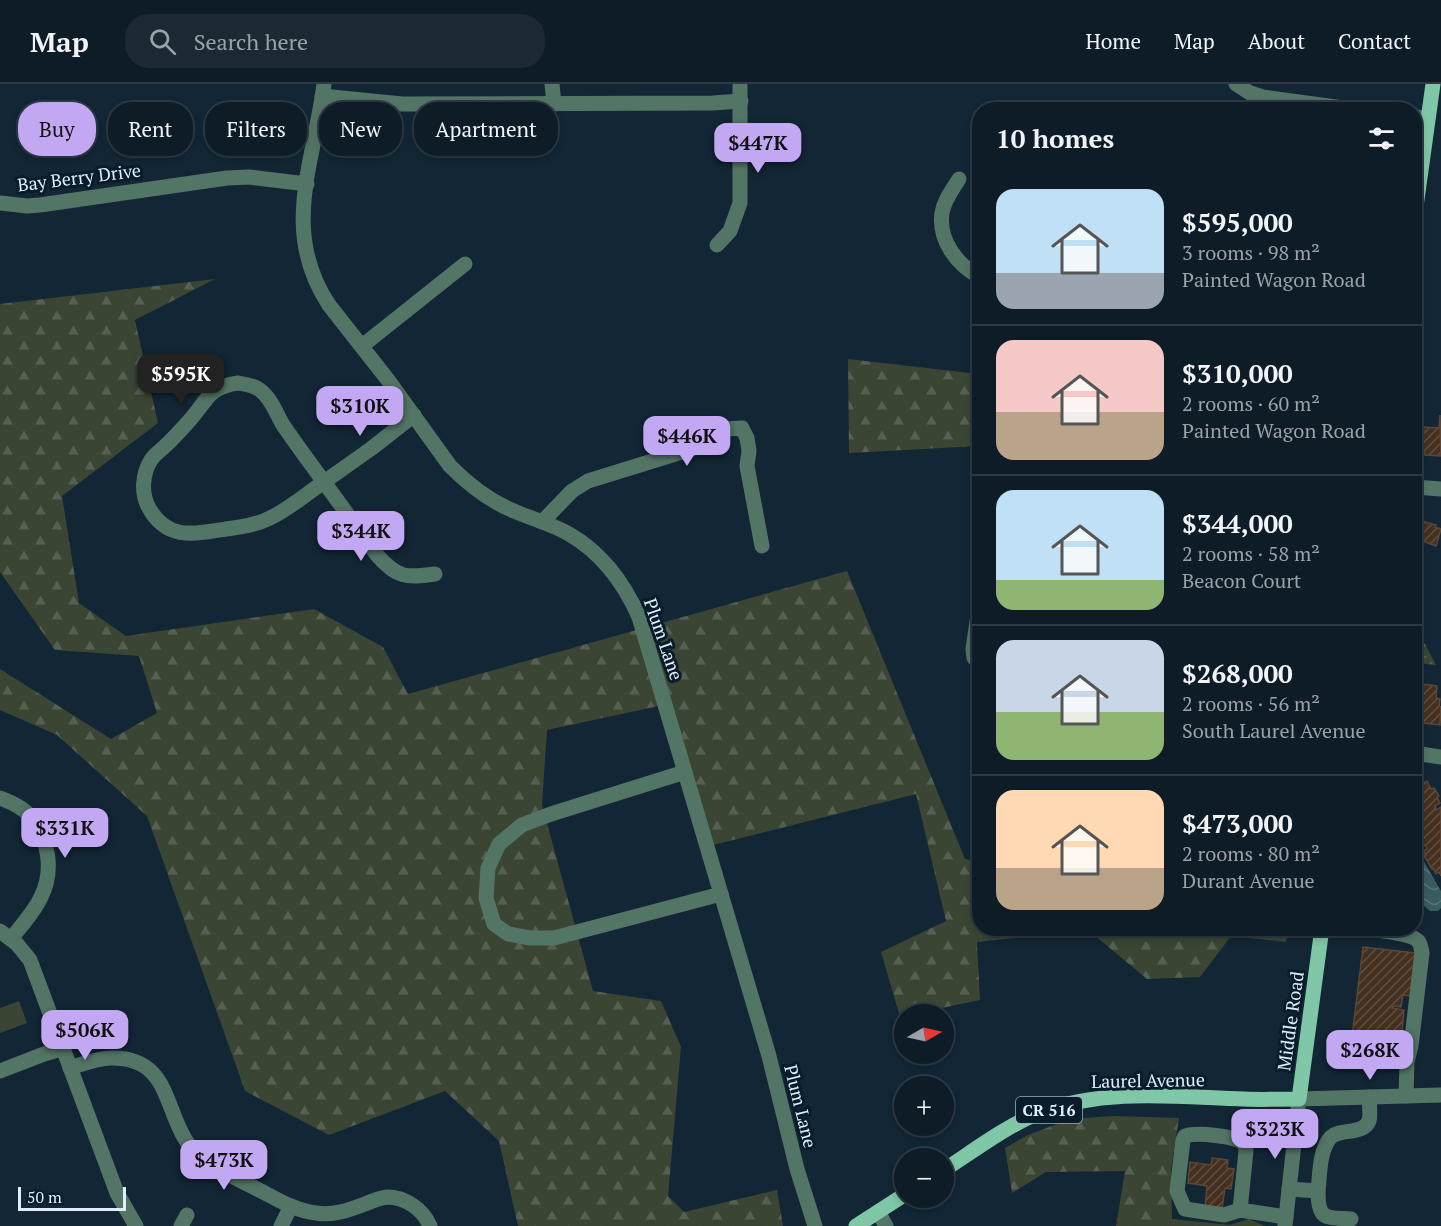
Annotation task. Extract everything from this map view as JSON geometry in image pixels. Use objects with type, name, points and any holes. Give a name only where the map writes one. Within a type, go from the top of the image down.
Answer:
[{"type":"main road","points":[[1422,115],[1433,84]]},
{"type":"main road","name":"Middle Road","points":[[1299,1099],[1321,936]]},
{"type":"main road","name":"Laurel Avenue","points":[[954,1164],[1014,1125],[1066,1104],[1121,1096],[1299,1099]]},
{"type":"main road","points":[[856,1226],[882,1219],[894,1206]]},
{"type":"street","points":[[552,84],[554,102]]},
{"type":"street","points":[[717,245],[730,231],[740,203],[740,84]]},
{"type":"street","points":[[1236,84],[1250,93],[1263,97],[1300,102]]},
{"type":"street","points":[[323,90],[402,104],[414,104]]},
{"type":"street","name":"Plum Lane","points":[[323,90],[303,209],[304,244],[310,268],[329,305],[414,415],[450,466],[484,496],[502,506],[568,532],[579,540],[600,558],[622,585],[639,617],[769,1056],[796,1168],[815,1226]]},
{"type":"street","points":[[558,104],[741,101]]},
{"type":"street","name":"Bay Berry Drive","points":[[0,203],[40,205],[227,177],[249,177],[307,184]]},
{"type":"street","points":[[959,179],[942,212],[943,229],[951,252],[972,273]]},
{"type":"street","points":[[362,346],[465,264]]},
{"type":"street","points":[[414,415],[372,448],[324,482],[279,513],[249,525],[183,534],[169,529],[153,516],[144,492],[145,474],[151,460],[179,432],[207,397],[225,385],[238,383],[253,387],[265,394],[271,402],[282,423],[324,482],[377,555],[386,566],[405,576],[435,574]]},
{"type":"street","points":[[542,522],[572,490],[588,481],[714,442],[727,429],[742,428],[747,438],[749,451],[747,466],[762,546]]},
{"type":"street","points":[[1422,488],[1441,489]]},
{"type":"street","points":[[1422,754],[1441,757]]},
{"type":"street","points":[[685,772],[522,825],[499,844],[489,868],[486,898],[494,924],[508,934],[530,938],[554,938],[721,894]]},
{"type":"street","points":[[0,798],[15,804],[31,816],[42,834],[48,861],[48,875],[40,899],[5,935],[17,944],[30,960],[117,1193],[136,1226]]},
{"type":"street","points":[[1406,1096],[1407,1062],[1422,953],[1418,940],[1407,936]]},
{"type":"street","points":[[0,1071],[62,1049]]},
{"type":"street","points":[[70,1068],[110,1058],[124,1059],[152,1072],[167,1095],[185,1138],[201,1158],[291,1206],[314,1214],[332,1214],[387,1197],[412,1204],[422,1212],[430,1226]]},
{"type":"street","points":[[1299,1099],[1441,1095]]},
{"type":"street","points":[[1351,1219],[1327,1217],[1318,1206],[1323,1152],[1325,1145],[1336,1133],[1360,1129],[1368,1124],[1370,1097]]},
{"type":"street","name":"Middle Road","points":[[1285,1221],[1299,1099]]},
{"type":"street","points":[[1240,1210],[1245,1144],[1237,1139],[1195,1134],[1185,1136],[1177,1191],[1185,1209],[1224,1215],[1240,1210],[1285,1221]]},
{"type":"street","points":[[1289,1189],[1318,1191]]},
{"type":"street","points":[[280,1226],[291,1206]]},
{"type":"green space","points":[[215,279],[135,320],[158,423],[62,496],[79,603],[126,636],[314,609],[383,647],[408,694],[847,571],[965,859],[972,860],[972,936],[1032,936],[977,942],[980,1000],[954,1005],[896,1004],[881,952],[946,921],[916,794],[709,846],[668,704],[547,730],[542,805],[593,991],[661,1001],[681,1047],[668,1196],[684,1212],[777,1190],[783,1226],[518,1226],[499,1141],[445,1091],[329,1135],[245,1091],[147,816],[57,735],[0,710],[0,669],[111,739],[157,713],[139,656],[55,650],[0,572],[0,304]]},
{"type":"green space","points":[[848,359],[972,373],[972,446],[849,453]]},
{"type":"green space","points":[[1422,638],[1436,665],[1422,664]]},
{"type":"green space","points":[[1095,936],[1231,936],[1200,977],[1147,979]]},
{"type":"green space","points":[[1231,936],[1287,936],[1286,942]]},
{"type":"green space","points":[[19,1001],[27,1023],[0,1033],[0,1008]]},
{"type":"green space","points":[[1113,1116],[1179,1118],[1171,1170],[1172,1219],[1229,1225],[1249,1219],[1265,1226],[1116,1226],[1125,1171],[1046,1172],[1012,1193],[1005,1148],[1028,1135],[1070,1119]]},
{"type":"water","points":[[1422,858],[1441,891],[1441,908],[1438,911],[1430,911],[1422,904]]},
{"type":"building","points":[[1440,415],[1441,456],[1425,455],[1422,452],[1423,427],[1439,428]]},
{"type":"building","points":[[1422,521],[1441,529],[1436,546],[1423,541],[1422,543]]},
{"type":"building","points":[[1422,684],[1437,686],[1436,698],[1440,699],[1439,706],[1441,707],[1440,725],[1422,723]]},
{"type":"building","points":[[1427,781],[1431,789],[1434,788],[1439,796],[1437,797],[1440,803],[1435,806],[1436,810],[1441,807],[1441,876],[1439,872],[1436,874],[1432,869],[1424,856],[1426,856],[1423,851],[1427,849],[1425,845],[1422,846],[1422,784]]},
{"type":"building","points":[[1363,947],[1415,953],[1410,996],[1403,995],[1401,1007],[1393,1006],[1392,1008],[1404,1010],[1400,1052],[1358,1053],[1351,1045]]},
{"type":"building","points":[[1212,1158],[1228,1160],[1227,1168],[1234,1169],[1231,1189],[1225,1188],[1222,1209],[1205,1207],[1207,1186],[1188,1183],[1190,1162],[1211,1165]]}]
